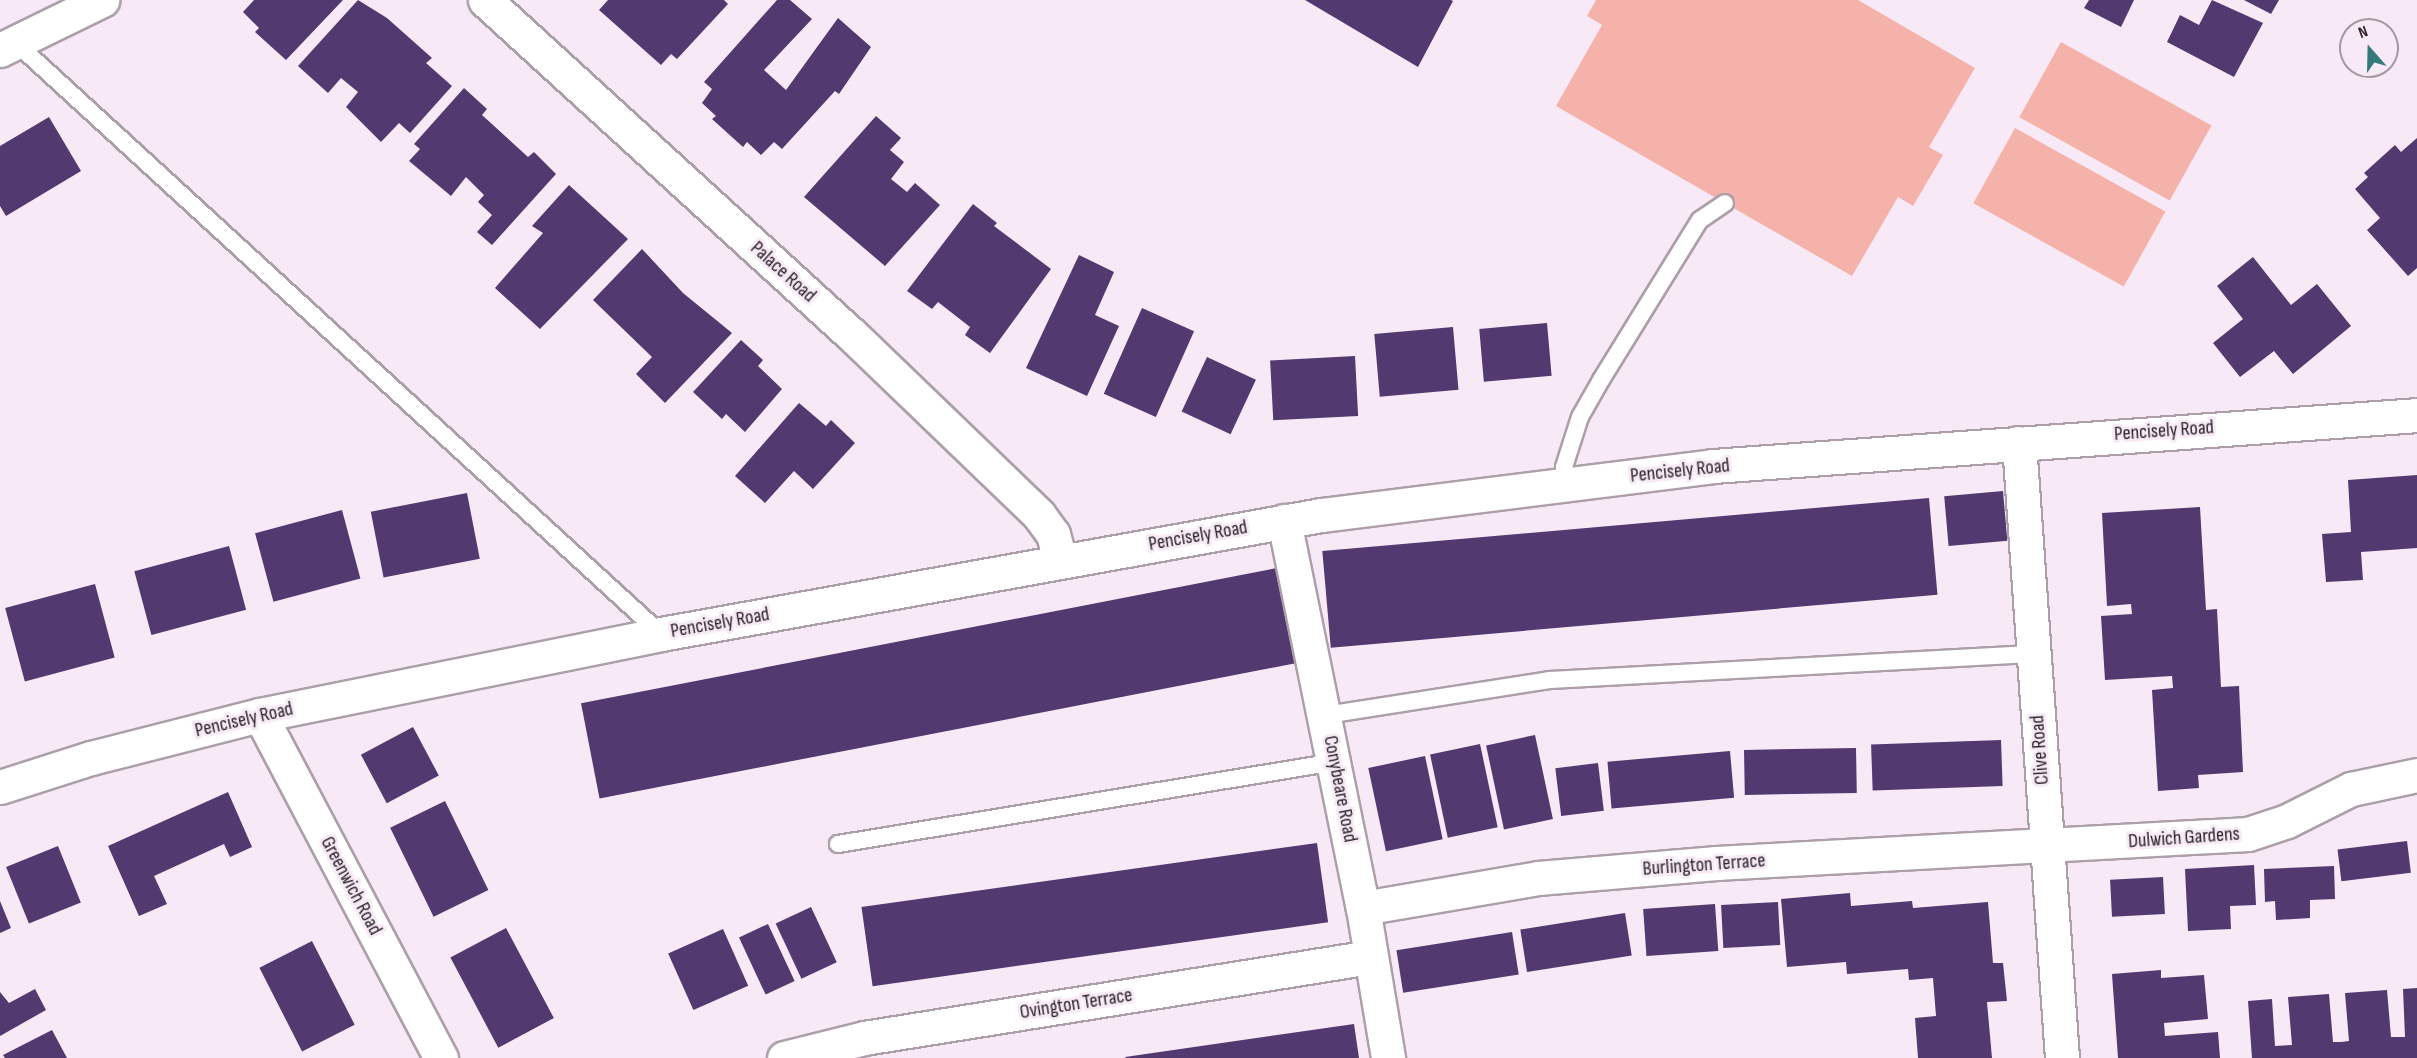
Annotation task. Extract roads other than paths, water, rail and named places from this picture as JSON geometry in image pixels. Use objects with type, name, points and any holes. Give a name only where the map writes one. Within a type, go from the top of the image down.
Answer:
[{"type":"street","points":[[8,47],[102,0]]},
{"type":"street","name":"Palace Road","points":[[485,0],[850,333],[1039,515],[1053,534],[1060,561]]},
{"type":"street","name":"Pencisely Road","points":[[0,787],[91,758],[260,715],[661,634],[1284,521],[1713,466],[2417,415]]},
{"type":"street","name":"Clive Road","points":[[2019,443],[2062,1058]]},
{"type":"street","name":"Conybeare Road","points":[[1284,521],[1326,715],[1363,908],[1388,1058]]},
{"type":"street","name":"Greenwich Road","points":[[260,715],[441,1058]]},
{"type":"street","name":"Dulwich Gardens","points":[[2048,846],[2248,834],[2288,821],[2351,789],[2417,775]]},
{"type":"street","name":"Burlington Terrace","points":[[1363,908],[1538,878],[1716,863],[2048,846]]},
{"type":"street","name":"Ovington Terrace","points":[[784,1058],[864,1038],[1370,957]]},
{"type":"lane","points":[[8,47],[661,634]]},
{"type":"lane","points":[[1565,484],[1564,467],[1580,417],[1601,380],[1700,220],[1725,203]]},
{"type":"lane","points":[[1326,715],[1549,680],[2032,654]]},
{"type":"lane","points":[[838,844],[1335,762]]}]
